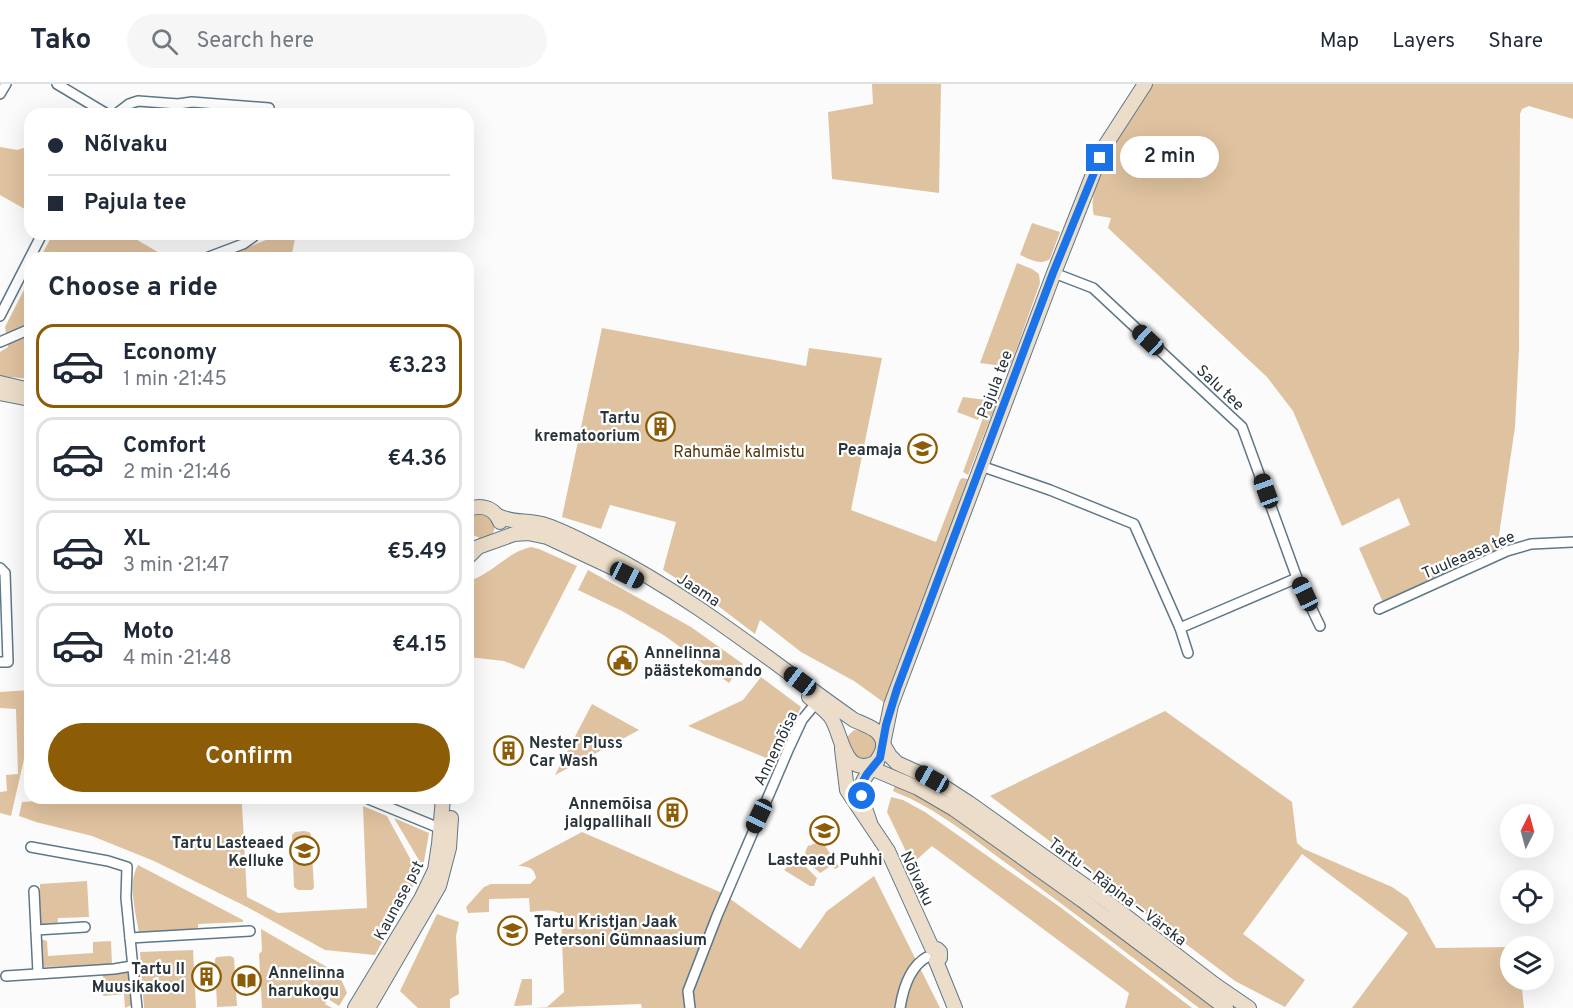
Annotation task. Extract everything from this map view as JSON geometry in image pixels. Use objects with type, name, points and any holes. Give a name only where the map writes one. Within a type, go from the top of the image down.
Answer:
[{"type":"main road","name":"Pajula tee","points":[[883,744],[891,705],[1053,273],[1103,149],[1145,84]]},
{"type":"main road","points":[[0,383],[24,389]]},
{"type":"main road","points":[[0,393],[24,398]]},
{"type":"main road","name":"Jaama","points":[[474,503],[513,522],[530,522],[552,527],[680,594],[847,715],[865,725]]},
{"type":"main road","points":[[474,508],[480,506],[493,512],[500,522],[499,534],[496,538],[474,551]]},
{"type":"main road","name":"Jaama","points":[[489,544],[514,534],[528,533],[547,537],[598,560],[665,595],[719,631],[816,703],[830,717],[841,744]]},
{"type":"main road","points":[[474,544],[489,544]]},
{"type":"main road","points":[[865,725],[879,734],[883,744],[880,758],[871,766],[851,760],[841,744],[846,730],[880,719],[891,705]]},
{"type":"main road","name":"Nõlvaku","points":[[841,744],[847,790],[870,823],[901,878],[954,1008]]},
{"type":"main road","name":"Tartu — Räpina — Värska","points":[[883,744],[897,763],[932,779],[966,801],[1101,897],[1249,1008]]},
{"type":"main road","name":"Nõlvaku","points":[[870,823],[861,789],[871,766]]},
{"type":"main road","name":"Tartu — Räpina — Värska","points":[[871,766],[918,788],[954,809],[1082,900],[1226,1008]]},
{"type":"main road","name":"Kaunase pst","points":[[368,1008],[439,886],[449,848],[443,804]]},
{"type":"main road","name":"Kaunase pst","points":[[355,1008],[430,882],[451,804]]},
{"type":"street","points":[[0,94],[6,84]]},
{"type":"street","points":[[57,84],[97,108]]},
{"type":"street","points":[[124,108],[138,101],[178,104],[192,102],[269,108]]},
{"type":"street","points":[[222,252],[249,240]]},
{"type":"street","points":[[0,316],[24,269]]},
{"type":"street","name":"Salu tee","points":[[1053,273],[1093,288],[1242,427],[1297,578],[1320,626]]},
{"type":"street","points":[[0,342],[24,332]]},
{"type":"street","points":[[981,466],[1050,490],[1134,524],[1180,628],[1188,654]]},
{"type":"street","name":"Tuuleaasa tee","points":[[1379,609],[1507,551],[1531,544],[1573,542]]},
{"type":"street","points":[[0,568],[5,573],[8,662],[0,662]]},
{"type":"street","points":[[1180,628],[1297,578]]},
{"type":"street","name":"Annemõisa","points":[[690,1008],[688,991],[717,916],[802,720],[816,703]]},
{"type":"street","points":[[381,804],[445,830]]},
{"type":"street","points":[[31,847],[108,861],[127,867],[126,898],[137,1008]]},
{"type":"street","points":[[34,891],[38,973]]},
{"type":"street","points":[[36,930],[85,927]]},
{"type":"street","points":[[130,938],[250,931]]},
{"type":"street","points":[[900,1008],[910,975],[919,962],[932,955]]},
{"type":"street","points":[[6,976],[132,966]]},
{"type":"green space","points":[[872,84],[941,84],[939,193],[832,179],[828,112],[873,104]]},
{"type":"green space","points":[[1153,84],[1573,84],[1573,119],[1529,106],[1522,109],[1520,114],[1519,349],[1515,427],[1499,535],[1507,551],[1385,607],[1359,548],[1410,525],[1399,498],[1342,526],[1293,411],[1267,377],[1108,228],[1111,218],[1094,215],[1093,201],[1096,185],[1103,167],[1123,128]]},
{"type":"green space","points":[[0,147],[17,150],[24,148],[24,209],[0,195]]},
{"type":"green space","points":[[1032,223],[1060,232],[1050,259],[1046,261],[1035,261],[1020,255]]},
{"type":"green space","points":[[50,240],[137,240],[158,252],[43,252]]},
{"type":"green space","points":[[266,240],[295,240],[292,252],[236,252]]},
{"type":"green space","points":[[1017,263],[1039,274],[1040,283],[1010,367],[980,363]]},
{"type":"green space","points":[[24,290],[24,378],[0,376],[0,352],[8,347],[5,327]]},
{"type":"green space","name":"Rahumäe kalmistu","points":[[602,328],[806,366],[809,348],[882,358],[851,510],[936,542],[960,480],[968,479],[958,514],[929,583],[886,704],[854,681],[801,652],[760,620],[755,634],[709,599],[663,570],[676,522],[610,505],[601,529],[562,517]]},
{"type":"green space","points":[[993,391],[996,394],[996,404],[968,475],[963,472]]},
{"type":"green space","points":[[963,397],[986,400],[978,420],[957,412]]},
{"type":"green space","points":[[474,513],[487,515],[495,524],[490,537],[480,538],[474,536]]},
{"type":"green space","points":[[531,547],[539,549],[577,566],[524,669],[504,661],[474,658],[474,579]]},
{"type":"green space","points":[[588,570],[691,627],[743,664],[729,683],[665,636],[622,611],[578,590]]},
{"type":"green space","points":[[761,677],[801,707],[776,762],[688,726],[743,700]]},
{"type":"green space","points":[[24,690],[24,759],[11,816],[0,813],[0,792],[7,791],[6,775],[18,774],[16,709],[0,708],[0,692]]},
{"type":"green space","points":[[592,704],[639,730],[555,775]]},
{"type":"green space","points":[[1165,711],[1292,802],[1297,843],[1304,849],[1392,887],[1408,898],[1436,948],[1500,947],[1500,990],[1522,990],[1524,1008],[1352,1008],[1408,933],[1302,854],[1243,934],[1305,980],[1285,1007],[1235,981],[990,796]]},
{"type":"green space","points":[[854,730],[862,731],[874,738],[877,750],[863,761],[856,760],[847,749],[847,737]]},
{"type":"green space","points":[[895,785],[929,800],[1044,879],[1215,1008],[1199,1008],[966,833],[925,806],[893,791]]},
{"type":"green space","points":[[891,797],[903,800],[925,812],[1060,907],[1192,1008],[1125,1008],[1129,993],[932,846],[912,864],[887,812]]},
{"type":"green space","points":[[22,802],[24,804],[242,804],[247,897],[278,913],[367,908],[363,806],[387,816],[419,875],[375,955],[325,950],[247,907],[154,861],[92,836],[19,816]]},
{"type":"green space","points":[[394,818],[429,833],[423,867]]},
{"type":"green space","points":[[304,831],[311,834],[314,888],[312,890],[298,890],[294,887],[292,835],[295,832]]},
{"type":"green space","points":[[582,832],[722,893],[800,949],[827,911],[874,876],[940,1008],[642,1008],[641,1004],[533,1008],[547,1007],[564,992],[561,915],[550,911],[530,912],[529,898],[489,899],[489,912],[468,913],[466,907],[484,887],[491,884],[530,884],[536,878],[534,872],[528,867],[518,866]]},
{"type":"green space","points":[[822,841],[839,867],[835,869],[831,866],[820,873],[808,861],[805,854],[808,846]]},
{"type":"green space","points":[[797,858],[817,878],[814,886],[810,886],[784,870]]},
{"type":"green space","points":[[138,865],[243,922],[198,924],[198,929],[139,933],[133,889],[133,880]]},
{"type":"green space","points":[[87,881],[89,917],[58,918],[57,928],[34,929],[33,919],[40,914],[40,884]]},
{"type":"green space","points":[[437,914],[459,922],[456,936],[459,994],[450,999],[450,1008],[418,1008],[400,991]]},
{"type":"green space","points":[[261,929],[339,974],[347,993],[339,1006],[328,999],[325,1004],[332,1008],[262,1008],[259,954],[262,951]]},
{"type":"green space","points":[[41,939],[47,941],[48,956],[93,953],[93,942],[111,941],[112,965],[41,967]]},
{"type":"green space","points":[[193,950],[196,1008],[144,1008],[140,952]]},
{"type":"green space","points":[[230,956],[234,958],[237,1006],[217,1007],[215,959]]},
{"type":"green space","points":[[128,971],[132,1005],[125,1008],[124,994],[103,996],[103,972]]},
{"type":"green space","points":[[522,979],[532,979],[532,1005],[514,1006]]},
{"type":"place","name":"Tartu krematoorium","points":[[661,426]]},
{"type":"place","name":"Peamaja","points":[[923,449]]},
{"type":"place","name":"Annelinna päästekomando","points":[[623,661]]},
{"type":"place","name":"Nester Pluss Car Wash","points":[[508,751]]},
{"type":"place","name":"Annemõisa jalgpallihall","points":[[673,812]]},
{"type":"place","name":"Lasteaed Puhhi","points":[[825,831]]},
{"type":"place","name":"Tartu Lasteaed Kelluke","points":[[305,851]]},
{"type":"place","name":"Tartu Kristjan Jaak Petersoni Gümnaasium","points":[[513,930]]},
{"type":"place","name":"Tartu II Muusikakool","points":[[206,977]]},
{"type":"place","name":"Annelinna harukogu","points":[[247,981]]},
{"type":"route","points":[[862,796],[862,783],[880,758],[891,705],[1053,273],[1100,158]]}]
